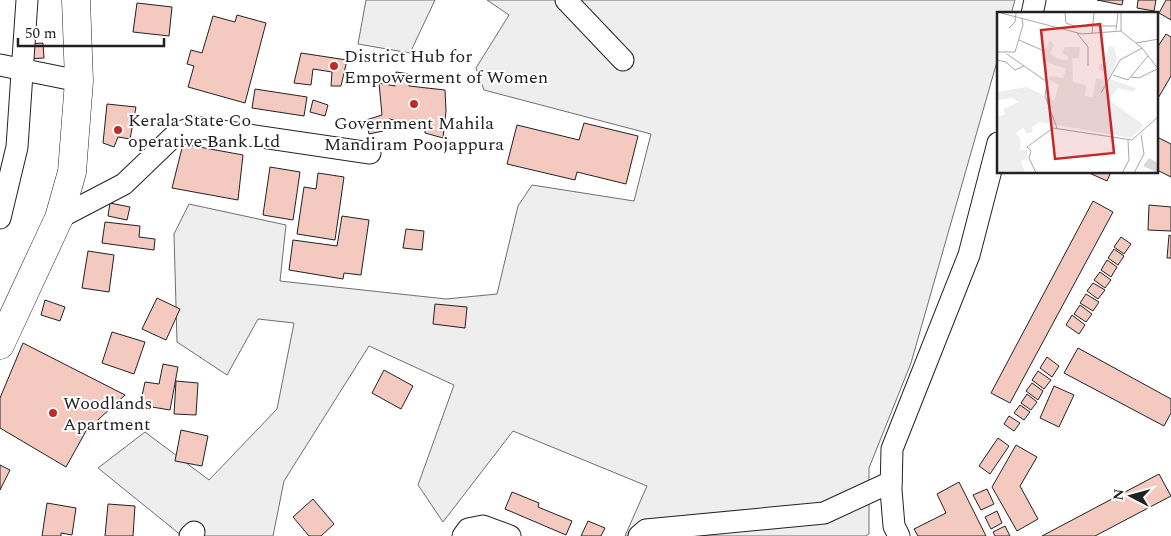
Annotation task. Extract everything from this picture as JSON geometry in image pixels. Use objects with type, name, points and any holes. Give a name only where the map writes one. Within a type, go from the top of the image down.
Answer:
[{"type":"main road","points":[[0,345],[59,218],[72,172],[79,82],[76,0]]},
{"type":"street","points":[[0,218],[17,147],[27,0]]},
{"type":"street","points":[[566,0],[623,60]]},
{"type":"street","points":[[0,65],[79,82]]},
{"type":"street","points":[[59,218],[124,184],[178,133],[195,127],[370,153]]},
{"type":"street","points":[[899,536],[894,526],[891,482],[892,449],[968,255],[997,147]]},
{"type":"street","points":[[639,536],[646,530],[824,513],[891,482]]},
{"type":"street","points":[[463,536],[468,528],[483,526],[510,536]]},
{"type":"shaded area","points":[[366,0],[435,0],[410,53],[358,44]]},
{"type":"shaded area","points":[[487,0],[1015,0],[1012,12],[997,12],[997,62],[911,363],[869,468],[869,534],[866,536],[625,536],[647,486],[513,431],[443,522],[418,485],[454,385],[369,346],[284,481],[273,536],[182,536],[98,468],[145,432],[209,480],[277,409],[294,323],[258,319],[227,375],[177,342],[174,234],[189,204],[286,225],[280,281],[446,299],[497,294],[518,206],[532,185],[634,201],[651,134],[484,90],[476,68],[509,15]]},
{"type":"building","points":[[1097,0],[1123,0],[1122,5]]},
{"type":"building","points":[[1138,0],[1156,0],[1154,11],[1137,8]]},
{"type":"building","points":[[1166,0],[1171,0],[1171,20],[1159,13]]},
{"type":"building","points":[[137,3],[172,7],[169,36],[133,32]]},
{"type":"building","points":[[237,15],[266,23],[245,103],[188,87],[194,66],[187,64],[191,50],[202,53],[213,16],[235,22]]},
{"type":"building","points":[[1166,34],[1171,37],[1171,76],[1158,98],[1158,46]]},
{"type":"building","points":[[43,43],[44,58],[27,59],[25,44]]},
{"type":"building","points":[[301,53],[347,60],[341,86],[331,86],[332,72],[313,69],[311,85],[294,83]]},
{"type":"building","name":"Government Mahila Mandiram Poojappura","points":[[396,72],[410,74],[409,86],[445,90],[446,111],[443,138],[425,133],[425,126],[389,119],[383,131],[369,134],[366,120],[382,115],[379,83],[395,86]]},
{"type":"building","points":[[255,89],[307,97],[304,116],[252,108]]},
{"type":"building","points":[[313,100],[328,105],[325,116],[310,112]]},
{"type":"building","name":"Kerala State Co operative Bank Ltd","points":[[107,104],[136,107],[130,139],[118,137],[114,147],[103,143]]},
{"type":"building","points":[[584,123],[638,136],[626,184],[577,172],[575,180],[507,164],[517,125],[579,140]]},
{"type":"building","points":[[1158,138],[1171,144],[1171,177],[1158,170]]},
{"type":"building","points":[[183,144],[243,155],[238,200],[172,188]]},
{"type":"building","points":[[270,167],[300,172],[293,220],[263,215]]},
{"type":"building","points":[[318,173],[344,177],[335,240],[297,234],[304,187],[316,189]]},
{"type":"building","points":[[1091,174],[1110,174],[1107,181]]},
{"type":"building","points":[[1093,201],[1113,212],[1010,403],[991,393]]},
{"type":"building","points":[[110,203],[130,207],[127,220],[108,216]]},
{"type":"building","points":[[1149,205],[1171,207],[1171,231],[1148,230]]},
{"type":"building","points":[[342,216],[369,220],[361,275],[344,273],[343,279],[289,270],[293,240],[337,246]]},
{"type":"building","points":[[105,222],[140,226],[139,237],[155,239],[154,250],[102,243]]},
{"type":"building","points":[[406,229],[424,231],[422,250],[403,248]]},
{"type":"building","points":[[1169,235],[1171,236],[1171,258],[1167,258]]},
{"type":"building","points":[[1121,237],[1131,244],[1124,254],[1114,247]]},
{"type":"building","points":[[1114,249],[1124,256],[1118,265],[1108,258]]},
{"type":"building","points":[[88,251],[114,255],[109,292],[82,288]]},
{"type":"building","points":[[1107,260],[1117,267],[1111,277],[1101,270]]},
{"type":"building","points":[[1100,272],[1111,280],[1105,288],[1094,280]]},
{"type":"building","points":[[1093,283],[1105,290],[1098,299],[1087,291]]},
{"type":"building","points":[[1086,294],[1099,302],[1093,311],[1080,303]]},
{"type":"building","points":[[157,298],[180,309],[166,340],[142,329]]},
{"type":"building","points":[[45,300],[65,307],[60,321],[41,315]]},
{"type":"building","points":[[435,304],[467,307],[465,328],[433,324]]},
{"type":"building","points":[[1080,305],[1092,314],[1086,322],[1074,314]]},
{"type":"building","points":[[1072,315],[1085,325],[1079,334],[1066,325]]},
{"type":"building","points":[[112,332],[145,342],[134,374],[102,363]]},
{"type":"building","name":"Woodlands Apartment","points":[[23,343],[125,395],[86,431],[66,467],[0,428],[0,398]]},
{"type":"building","points":[[1078,348],[1171,399],[1171,413],[1164,426],[1064,373]]},
{"type":"building","points":[[1047,357],[1059,366],[1052,377],[1040,368]]},
{"type":"building","points":[[163,364],[178,367],[170,410],[140,405],[145,382],[159,384]]},
{"type":"building","points":[[384,370],[413,386],[401,409],[372,393]]},
{"type":"building","points":[[1038,371],[1051,380],[1044,389],[1032,380]]},
{"type":"building","points":[[176,381],[198,383],[196,415],[174,414]]},
{"type":"building","points":[[1032,383],[1043,391],[1038,400],[1026,391]]},
{"type":"building","points":[[1054,386],[1074,395],[1059,427],[1040,418]]},
{"type":"building","points":[[1027,394],[1037,402],[1031,410],[1021,403]]},
{"type":"building","points":[[1020,405],[1030,412],[1024,420],[1014,413]]},
{"type":"building","points":[[1009,416],[1020,423],[1014,431],[1004,424]]},
{"type":"building","points":[[181,430],[208,436],[202,466],[175,461]]},
{"type":"building","points":[[998,438],[1009,446],[990,474],[979,466]]},
{"type":"building","points":[[1016,445],[1037,457],[1020,486],[1038,519],[1017,531],[992,487]]},
{"type":"building","points":[[0,465],[10,470],[0,490]]},
{"type":"building","points":[[1159,474],[1171,496],[1095,536],[1042,536]]},
{"type":"building","points":[[959,482],[986,536],[918,536],[914,529],[946,513],[937,494]]},
{"type":"building","points":[[987,489],[994,504],[981,510],[973,495]]},
{"type":"building","points":[[512,492],[539,503],[538,507],[572,521],[566,535],[505,509]]},
{"type":"building","points":[[313,499],[334,524],[321,536],[309,536],[293,517]]},
{"type":"building","points":[[47,503],[76,508],[72,535],[61,533],[61,536],[42,536]]},
{"type":"building","points":[[108,504],[135,506],[133,536],[105,536]]},
{"type":"building","points":[[997,511],[1002,523],[991,529],[985,517]]},
{"type":"building","points":[[588,521],[605,528],[601,536],[581,536]]},
{"type":"building","points":[[1005,526],[1010,536],[995,536],[993,532]]},
{"type":"place","name":"District Hub for Empowerment of Women","points":[[334,66]]},
{"type":"place","name":"Government Mahila Mandiram Poojappura","points":[[414,104]]},
{"type":"place","name":"Kerala State Co operative Bank Ltd","points":[[118,130]]},
{"type":"place","name":"Woodlands Apartment","points":[[53,413]]}]
